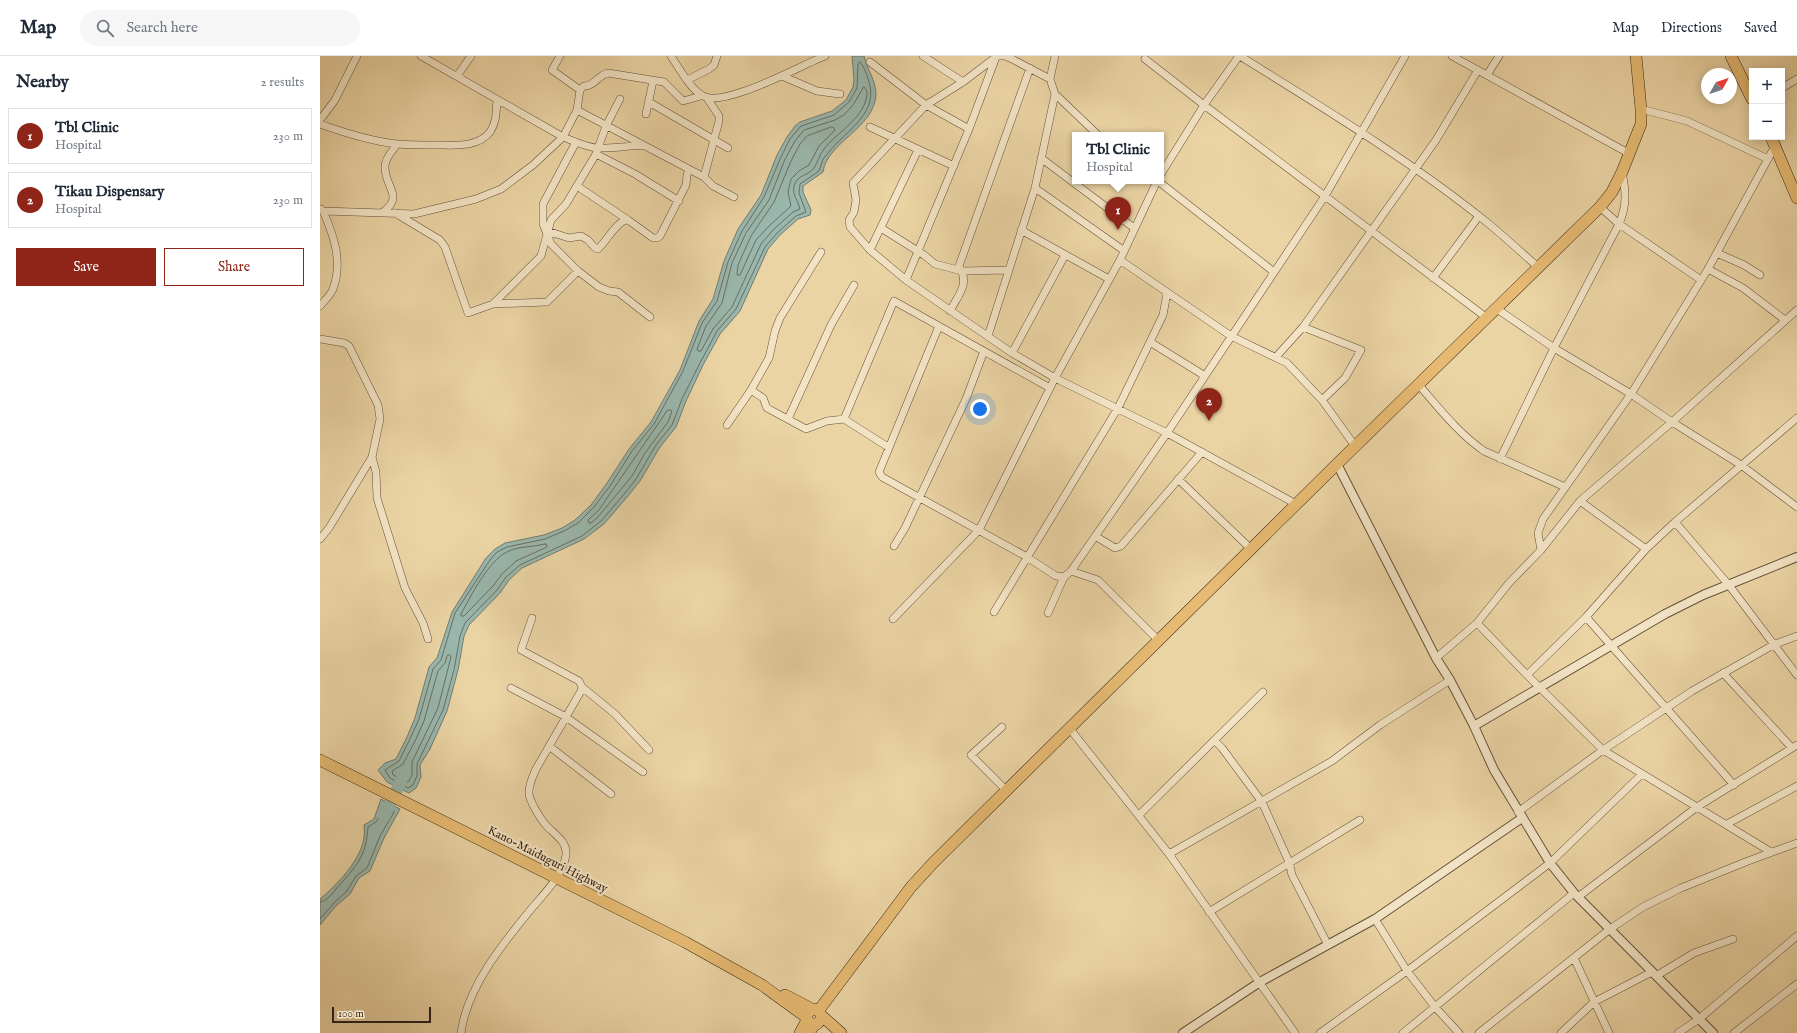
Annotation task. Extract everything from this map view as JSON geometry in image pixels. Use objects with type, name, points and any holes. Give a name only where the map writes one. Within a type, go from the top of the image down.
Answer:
[{"type":"main road","points":[[800,1033],[813,1019],[911,886],[1336,464],[1539,268],[1612,192],[1630,154],[1641,124],[1636,56]]},
{"type":"main road","points":[[1731,56],[1749,93]]},
{"type":"main road","points":[[1774,144],[1786,160],[1797,183]]},
{"type":"main road","points":[[1774,144],[1797,198]]},
{"type":"main road","name":"Kano-Maiduguri Highway","points":[[320,760],[692,946],[762,985],[781,993],[831,1033]]},
{"type":"main road","name":"Kano-Maiduguri Highway","points":[[813,1019],[840,1033]]},
{"type":"street","points":[[320,120],[335,100],[357,56]]},
{"type":"street","points":[[421,56],[563,137],[597,151],[679,200]]},
{"type":"street","points":[[457,76],[471,56]]},
{"type":"street","points":[[560,56],[552,70],[580,90]]},
{"type":"street","points":[[671,56],[687,80],[704,97],[719,116],[704,177]]},
{"type":"street","points":[[687,80],[709,69],[714,64],[716,56]]},
{"type":"street","points":[[320,306],[333,290],[338,261],[334,234],[322,210],[414,214],[444,208],[476,199],[501,189],[533,165],[563,137],[577,110],[580,90],[584,86],[590,86],[603,74],[664,82],[683,100],[704,97],[726,98],[782,76],[806,63],[825,56]]},
{"type":"street","points":[[923,56],[963,82]]},
{"type":"street","points":[[906,280],[969,129],[996,56]]},
{"type":"street","points":[[1050,79],[1005,56],[996,56],[963,82],[926,105],[895,140],[853,183],[856,200],[854,212],[849,220],[850,227],[870,250],[906,280],[1012,354],[1055,378],[1168,433],[1296,504]]},
{"type":"street","points":[[988,336],[1035,188],[1054,94],[1050,79],[1055,56]]},
{"type":"street","points":[[1164,169],[1204,105],[1240,56],[1362,133],[1414,169],[1479,216],[1539,268]]},
{"type":"street","points":[[1048,613],[1064,577],[1071,571],[1168,433],[1325,196],[1405,56]]},
{"type":"street","points":[[1452,56],[1630,154]]},
{"type":"street","points":[[1487,75],[1499,56]]},
{"type":"street","points":[[1145,59],[1487,318]]},
{"type":"street","points":[[870,62],[926,105],[969,129]]},
{"type":"street","points":[[950,311],[963,285],[965,276],[959,266],[1030,68]]},
{"type":"street","points":[[1276,357],[1304,327],[1414,169],[1436,140],[1478,70]]},
{"type":"street","points":[[782,76],[817,91],[840,94]]},
{"type":"street","points":[[1785,86],[1797,79]]},
{"type":"street","points":[[646,114],[653,81]]},
{"type":"street","points":[[1054,94],[1095,132]]},
{"type":"street","points":[[493,304],[541,256],[551,220],[566,204],[597,151],[606,126],[620,99]]},
{"type":"street","points":[[320,124],[349,134],[397,144],[474,144],[491,131],[496,119],[497,100]]},
{"type":"street","points":[[649,102],[728,148]]},
{"type":"street","points":[[1641,109],[1687,121],[1768,159]]},
{"type":"street","points":[[577,110],[642,146],[704,177],[713,186],[734,198]]},
{"type":"street","points":[[870,127],[895,140],[954,166]]},
{"type":"street","points":[[576,142],[543,204],[543,224],[551,244],[578,271],[599,287],[609,291],[618,292],[650,317]]},
{"type":"street","points":[[383,212],[392,205],[394,198],[384,166],[397,144]]},
{"type":"street","points":[[1541,550],[1538,533],[1539,526],[1631,394],[1708,269],[1768,159],[1774,144]]},
{"type":"street","points":[[597,151],[630,145],[642,146]]},
{"type":"street","points":[[870,250],[918,150]]},
{"type":"street","points":[[1042,158],[1072,181]]},
{"type":"street","points":[[577,186],[653,238],[657,238],[660,236],[686,185],[689,169]]},
{"type":"street","points":[[1500,459],[1554,348],[1624,214],[1626,189],[1622,172]]},
{"type":"street","points":[[1076,184],[1134,228]]},
{"type":"street","points":[[893,619],[979,530],[1055,378],[1120,260],[1123,250],[1156,184]]},
{"type":"street","points":[[1161,184],[1274,272]]},
{"type":"street","points":[[1035,188],[1123,250]]},
{"type":"street","points":[[1600,206],[1619,224],[1701,280]]},
{"type":"street","points":[[393,212],[440,240],[445,247],[468,313],[493,304],[547,302],[578,271]]},
{"type":"street","points":[[1433,278],[1479,216]]},
{"type":"street","points":[[547,232],[569,238],[581,236],[594,248],[598,249],[619,224],[625,220],[628,220]]},
{"type":"street","points":[[881,228],[935,264],[962,271],[1008,270]]},
{"type":"street","points":[[1021,230],[1109,280]]},
{"type":"street","points":[[727,425],[751,390],[769,358],[775,331],[780,318],[821,252]]},
{"type":"street","points":[[1717,253],[1744,265],[1760,275]]},
{"type":"street","points":[[1012,354],[1065,255]]},
{"type":"street","points":[[1120,260],[1166,293],[1231,336],[1287,363],[1322,400],[1355,446]]},
{"type":"street","points":[[1708,269],[1743,288],[1785,320]]},
{"type":"street","points":[[788,419],[831,325],[854,285]]},
{"type":"street","points":[[994,612],[1118,408],[1163,315],[1166,293]]},
{"type":"street","points":[[844,419],[894,300],[1050,388]]},
{"type":"street","points":[[1497,309],[1554,348],[1631,394],[1672,422],[1742,465],[1797,507]]},
{"type":"street","points":[[1436,658],[1477,623],[1509,583],[1541,550],[1580,501],[1672,422],[1797,310]]},
{"type":"street","points":[[939,326],[879,472],[882,477],[1027,557],[1056,576],[1064,577]]},
{"type":"street","points":[[1304,327],[1361,350],[1345,378],[1322,400]]},
{"type":"street","points":[[320,339],[344,343],[349,346],[378,405],[380,419],[372,456],[329,528],[320,539]]},
{"type":"street","points":[[1150,342],[1205,376]]},
{"type":"street","points":[[894,546],[966,399],[984,351]]},
{"type":"street","points":[[1418,384],[1457,429],[1484,451],[1565,487]]},
{"type":"street","points":[[751,390],[763,398],[767,408],[806,429],[827,421],[844,419],[888,447]]},
{"type":"street","points":[[1527,675],[1586,617],[1646,549],[1675,522],[1797,418]]},
{"type":"street","points":[[1095,536],[1115,548],[1121,546],[1202,452]]},
{"type":"street","points":[[372,456],[376,472],[377,498],[405,588],[423,623],[428,639]]},
{"type":"street","points":[[1336,464],[1436,658],[1450,680],[1474,726],[1494,770],[1550,863],[1576,895],[1713,1033]]},
{"type":"street","points":[[1178,479],[1251,549]]},
{"type":"street","points":[[1580,501],[1646,549]]},
{"type":"street","points":[[1675,522],[1728,584],[1797,675]]},
{"type":"street","points":[[1474,726],[1611,645],[1703,594],[1797,557]]},
{"type":"street","points":[[1071,571],[1098,580],[1159,640]]},
{"type":"street","points":[[1586,617],[1734,785]]},
{"type":"street","points":[[532,618],[521,650],[579,681],[582,687],[616,714],[649,750]]},
{"type":"street","points":[[1477,623],[1603,750],[1771,852]]},
{"type":"street","points":[[1183,1033],[1260,982],[1375,919],[1520,815],[1603,750],[1666,709],[1723,673],[1775,644],[1797,636]]},
{"type":"street","points":[[1403,1033],[1576,895],[1697,807],[1794,747],[1723,673]]},
{"type":"street","points":[[1169,854],[1262,802],[1332,760],[1380,725],[1450,680]]},
{"type":"street","points":[[461,1033],[462,1022],[485,969],[557,878],[566,855],[564,845],[545,824],[528,793],[536,769],[582,687]]},
{"type":"street","points":[[511,688],[566,717],[643,772]]},
{"type":"street","points":[[1139,815],[1263,692]]},
{"type":"street","points":[[1002,727],[971,755],[1006,790]]},
{"type":"street","points":[[1070,729],[1169,854],[1296,1033]]},
{"type":"street","points":[[1215,741],[1222,748],[1262,802],[1290,862],[1292,875],[1328,946]]},
{"type":"street","points":[[549,746],[611,794]]},
{"type":"street","points":[[1320,1033],[1407,971],[1550,863],[1642,774]]},
{"type":"street","points":[[1727,824],[1797,786]]},
{"type":"street","points":[[1209,912],[1360,820]]},
{"type":"street","points":[[1479,1033],[1610,929],[1661,898],[1771,852],[1797,843]]},
{"type":"street","points":[[1375,919],[1407,971],[1435,1007],[1459,1033]]},
{"type":"street","points":[[1678,1033],[1699,1019],[1797,936]]},
{"type":"street","points":[[1561,1033],[1594,1002],[1654,974],[1694,953],[1733,939]]},
{"type":"street","points":[[1574,958],[1609,1033]]},
{"type":"street","points":[[1734,1033],[1797,984]]},
{"type":"water","points":[[852,56],[864,56],[876,89],[874,106],[860,126],[841,143],[826,161],[823,172],[803,186],[803,192],[811,210],[810,215],[798,219],[780,235],[768,249],[740,311],[720,334],[703,365],[686,401],[676,427],[660,447],[640,481],[604,524],[584,539],[522,568],[509,580],[500,593],[469,625],[464,636],[458,670],[447,711],[430,749],[420,765],[421,777],[416,788],[409,793],[387,782],[378,770],[385,763],[396,759],[415,718],[429,667],[437,658],[452,612],[486,558],[495,549],[505,543],[544,535],[562,528],[575,520],[591,505],[629,449],[651,422],[680,370],[699,321],[713,299],[724,261],[738,229],[761,195],[777,155],[787,137],[800,122],[832,111],[846,100],[853,87],[854,80]]},
{"type":"water","points":[[381,799],[400,809],[384,838],[370,871],[359,878],[350,894],[336,906],[320,925],[320,899],[347,871],[359,854],[364,834],[364,825],[374,819]]},
{"type":"waterway","points":[[384,817],[405,772]]},
{"type":"place","name":"Tbl Clinic","points":[[1118,230]]},
{"type":"place","name":"Tikau Dispensary","points":[[1209,421]]}]
